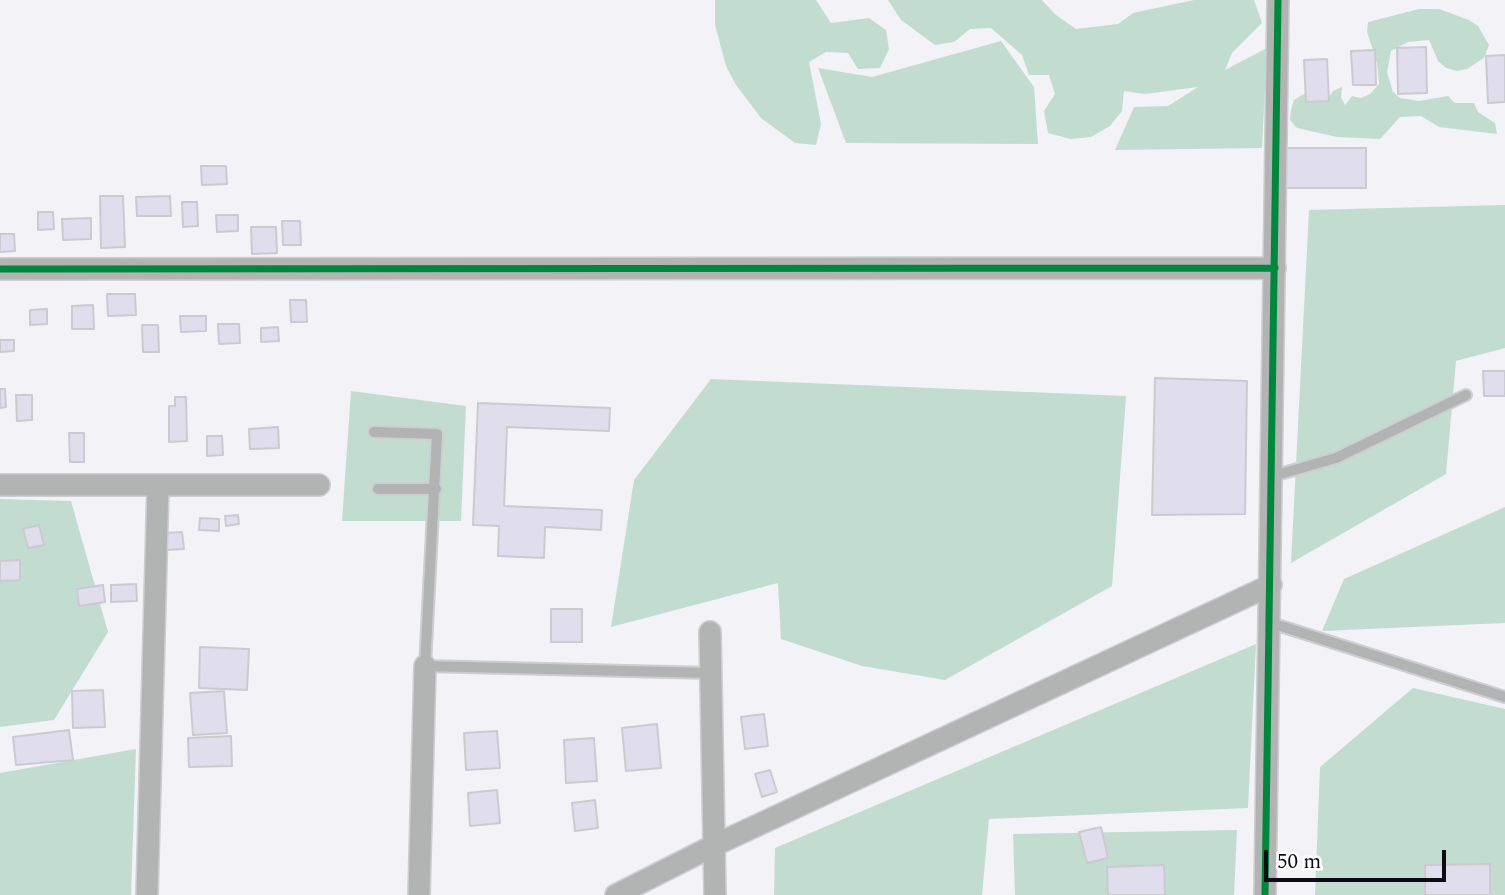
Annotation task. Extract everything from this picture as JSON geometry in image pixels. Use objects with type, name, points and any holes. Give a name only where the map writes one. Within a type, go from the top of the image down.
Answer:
[{"type":"street","points":[[1265,895],[1278,0]]},
{"type":"street","points":[[0,269],[1275,268]]},
{"type":"street","points":[[0,485],[319,485]]},
{"type":"street","points":[[147,895],[158,485]]},
{"type":"street","points":[[616,895],[713,846],[1271,584]]},
{"type":"street","points":[[710,632],[715,895]]},
{"type":"street","points":[[419,895],[425,666]]},
{"type":"lane","points":[[1273,476],[1336,458],[1466,395]]},
{"type":"lane","points":[[374,432],[437,433],[425,666],[709,673]]},
{"type":"lane","points":[[378,489],[436,489]]},
{"type":"lane","points":[[1271,623],[1505,697]]},
{"type":"green space","points":[[715,0],[816,0],[831,23],[869,18],[886,30],[889,49],[880,68],[858,69],[848,53],[826,52],[809,62],[821,124],[816,145],[795,143],[761,118],[736,85],[726,66],[715,25]]},
{"type":"green space","points":[[888,0],[1042,0],[1056,15],[1076,29],[1118,24],[1133,13],[1194,0],[1254,0],[1262,23],[1232,53],[1225,70],[1267,48],[1262,148],[1115,150],[1134,107],[1168,106],[1198,87],[1145,94],[1124,91],[1122,111],[1110,126],[1091,137],[1071,139],[1048,133],[1044,111],[1055,94],[1049,75],[1029,75],[1022,55],[991,28],[970,29],[954,42],[935,45],[901,20]]},
{"type":"green space","points":[[1419,9],[1439,9],[1469,20],[1478,26],[1489,45],[1484,58],[1467,69],[1457,71],[1446,68],[1438,61],[1429,40],[1408,42],[1391,51],[1387,72],[1393,92],[1400,98],[1419,101],[1448,96],[1455,103],[1474,103],[1478,112],[1495,123],[1497,134],[1439,127],[1421,116],[1400,117],[1380,139],[1337,137],[1297,128],[1290,120],[1294,100],[1312,90],[1327,99],[1333,91],[1342,87],[1341,97],[1345,105],[1352,96],[1361,98],[1370,94],[1379,84],[1377,63],[1367,32],[1368,22]]},
{"type":"green space","points":[[1001,41],[1034,87],[1038,144],[846,143],[818,68],[872,77]]},
{"type":"green space","points":[[1505,205],[1505,348],[1456,361],[1446,474],[1291,563],[1309,210]]},
{"type":"green space","points":[[711,379],[1126,396],[1112,586],[945,680],[862,666],[781,639],[778,583],[611,627],[634,480]]},
{"type":"green space","points":[[351,391],[466,406],[461,521],[342,521]]},
{"type":"green space","points":[[0,499],[71,501],[108,632],[54,720],[0,727]]},
{"type":"green space","points":[[1505,507],[1505,623],[1322,631],[1344,579]]},
{"type":"green space","points":[[1256,644],[1248,808],[989,819],[982,895],[774,895],[775,848]]},
{"type":"green space","points":[[1413,688],[1505,709],[1505,895],[1315,895],[1320,767]]},
{"type":"green space","points":[[136,749],[131,895],[0,895],[0,773]]},
{"type":"green space","points":[[1237,830],[1234,895],[1015,895],[1013,834]]},
{"type":"building","points":[[1426,47],[1427,93],[1398,94],[1397,48]]},
{"type":"building","points":[[1375,50],[1376,85],[1353,85],[1351,51]]},
{"type":"building","points":[[1505,55],[1505,102],[1488,103],[1486,56]]},
{"type":"building","points":[[1327,59],[1329,101],[1306,102],[1304,60]]},
{"type":"building","points":[[1286,148],[1366,148],[1366,188],[1285,188]]},
{"type":"building","points":[[201,166],[226,166],[227,184],[202,185]]},
{"type":"building","points":[[100,196],[123,196],[125,247],[101,248]]},
{"type":"building","points":[[170,196],[171,216],[137,216],[136,197]]},
{"type":"building","points":[[182,202],[197,202],[198,226],[183,227]]},
{"type":"building","points":[[38,212],[53,212],[54,229],[38,230]]},
{"type":"building","points":[[216,215],[238,215],[238,231],[217,232]]},
{"type":"building","points":[[91,218],[91,239],[63,240],[62,219]]},
{"type":"building","points":[[282,221],[300,221],[301,245],[283,245]]},
{"type":"building","points":[[251,227],[276,227],[277,253],[252,254]]},
{"type":"building","points":[[0,234],[14,234],[15,251],[0,252]]},
{"type":"building","points":[[107,294],[135,294],[136,315],[108,316]]},
{"type":"building","points":[[290,300],[306,300],[307,322],[291,322]]},
{"type":"building","points":[[93,305],[94,329],[72,329],[72,306]]},
{"type":"building","points":[[47,309],[47,324],[30,325],[30,310]]},
{"type":"building","points":[[180,316],[206,316],[206,331],[181,332]]},
{"type":"building","points":[[218,324],[239,324],[240,343],[219,344]]},
{"type":"building","points":[[142,325],[158,325],[159,352],[143,352]]},
{"type":"building","points":[[278,327],[279,341],[261,342],[261,328]]},
{"type":"building","points":[[0,340],[14,340],[14,351],[0,352]]},
{"type":"building","points":[[1483,371],[1505,371],[1505,396],[1484,396]]},
{"type":"building","points":[[1155,378],[1247,381],[1245,514],[1152,515]]},
{"type":"building","points":[[0,389],[5,389],[6,407],[0,408]]},
{"type":"building","points":[[16,395],[32,395],[32,420],[17,421]]},
{"type":"building","points":[[175,397],[186,397],[187,441],[169,442],[169,406],[175,406]]},
{"type":"building","points":[[478,403],[610,408],[609,431],[507,427],[504,506],[602,510],[601,530],[545,527],[544,558],[498,556],[499,526],[473,525]]},
{"type":"building","points":[[278,427],[279,448],[250,449],[249,429]]},
{"type":"building","points":[[69,433],[84,433],[84,462],[70,462]]},
{"type":"building","points":[[207,436],[222,436],[223,455],[207,456]]},
{"type":"building","points":[[238,515],[239,524],[226,526],[225,516]]},
{"type":"building","points":[[200,518],[219,519],[219,531],[199,530]]},
{"type":"building","points":[[39,525],[44,545],[28,548],[23,529]]},
{"type":"building","points":[[182,532],[184,549],[166,550],[165,533]]},
{"type":"building","points":[[20,560],[20,580],[0,581],[0,561]]},
{"type":"building","points":[[136,584],[137,601],[111,602],[111,585]]},
{"type":"building","points":[[103,585],[105,602],[79,606],[77,589]]},
{"type":"building","points":[[551,609],[582,609],[582,642],[551,642]]},
{"type":"building","points":[[200,647],[249,649],[247,690],[199,688]]},
{"type":"building","points":[[103,690],[105,727],[73,728],[72,691]]},
{"type":"building","points":[[224,691],[227,733],[193,735],[190,693]]},
{"type":"building","points":[[764,714],[768,746],[745,749],[741,717]]},
{"type":"building","points":[[657,724],[661,768],[626,771],[622,728]]},
{"type":"building","points":[[69,730],[73,760],[16,765],[13,737]]},
{"type":"building","points":[[497,731],[500,768],[466,770],[464,733]]},
{"type":"building","points":[[231,736],[232,766],[189,767],[188,738]]},
{"type":"building","points":[[594,738],[597,781],[566,783],[564,740]]},
{"type":"building","points":[[770,770],[777,792],[762,797],[755,774]]},
{"type":"building","points":[[497,790],[500,823],[470,826],[468,793]]},
{"type":"building","points":[[595,800],[598,828],[575,831],[572,803]]},
{"type":"building","points":[[1101,827],[1108,858],[1087,863],[1079,832]]},
{"type":"building","points":[[1490,864],[1490,895],[1425,895],[1425,865]]},
{"type":"building","points":[[1164,865],[1165,895],[1108,895],[1107,867]]},
{"type":"cycle path","points":[[1265,895],[1278,0]]},
{"type":"cycle path","points":[[0,269],[1275,268]]}]
